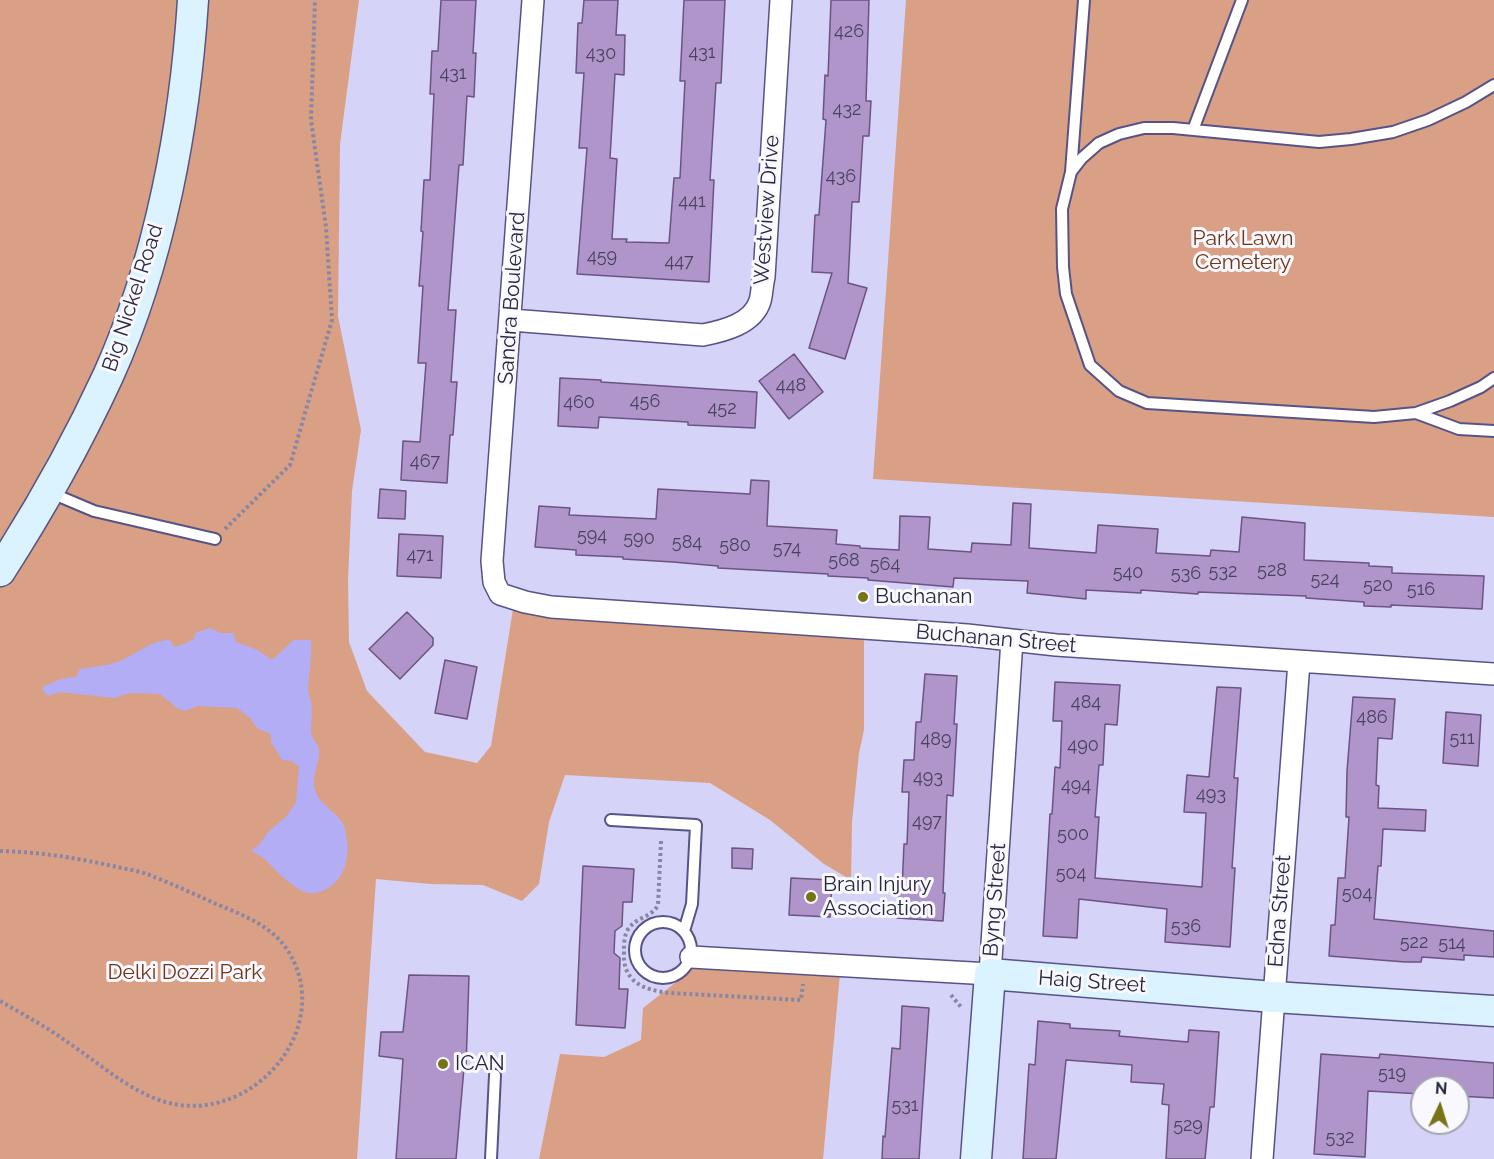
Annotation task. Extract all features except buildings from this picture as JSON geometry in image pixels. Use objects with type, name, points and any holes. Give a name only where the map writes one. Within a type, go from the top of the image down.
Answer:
[{"type":"street","name":"Big Nickel Road","points":[[0,571],[48,492],[109,374],[131,316],[153,250],[168,182],[181,110],[194,0]]},
{"type":"street","name":"Sandra Boulevard","points":[[500,594],[494,582],[492,561],[533,0]]},
{"type":"street","name":"Westview Drive","points":[[511,320],[703,335],[729,329],[746,319],[759,304],[764,277],[781,0]]},
{"type":"street","name":"Buchanan Street","points":[[500,594],[551,607],[955,634],[1056,645],[1494,674]]},
{"type":"street","name":"Byng Street","points":[[976,1159],[1012,640]]},
{"type":"street","name":"Edna Street","points":[[1262,1159],[1299,662]]},
{"type":"street","name":"Haig Street","points":[[691,957],[990,974],[1274,997],[1494,1011]]},
{"type":"lane","points":[[1084,0],[1071,172],[1062,209],[1063,267],[1066,294],[1090,365],[1119,392],[1147,403],[1374,417],[1416,413],[1450,401],[1481,387],[1494,378]]},
{"type":"lane","points":[[1193,130],[1242,0]]},
{"type":"lane","points":[[1071,172],[1082,158],[1099,143],[1144,128],[1193,130],[1319,142],[1351,139],[1393,132],[1428,120],[1466,102],[1494,85]]},
{"type":"lane","points":[[1416,413],[1459,429],[1494,431]]},
{"type":"lane","points":[[48,492],[94,511],[215,539]]},
{"type":"lane","points":[[611,820],[696,825],[692,904],[684,931]]},
{"type":"lane","points":[[660,922],[673,924],[684,931],[690,942],[691,957],[687,966],[680,973],[665,978],[653,977],[643,970],[635,952],[635,943],[647,927],[660,922]]},
{"type":"lane","points":[[491,1159],[495,1075]]},
{"type":"path","points":[[215,539],[290,465],[332,320],[326,227],[311,120],[315,0]]},
{"type":"path","points":[[0,851],[36,852],[88,860],[146,874],[230,909],[266,927],[285,948],[299,974],[301,1005],[296,1031],[288,1052],[270,1075],[248,1090],[225,1100],[201,1105],[180,1105],[158,1100],[136,1089],[64,1040],[0,1001]]},
{"type":"green space","name":"Delki Dozzi Park","points":[[0,0],[359,0],[340,144],[338,316],[361,430],[352,491],[348,580],[349,642],[367,691],[425,752],[477,763],[491,746],[515,597],[864,627],[864,730],[859,753],[852,822],[851,880],[824,864],[770,820],[710,783],[565,775],[549,822],[539,884],[522,901],[483,885],[430,884],[376,879],[357,1159],[0,1159]]},
{"type":"green space","name":"Park Lawn Cemetery","points":[[906,0],[1494,0],[1494,517],[873,479]]},
{"type":"green space","points":[[841,963],[823,1159],[539,1159],[560,1054],[604,1057],[641,1040],[643,1008],[680,979],[692,964]]},
{"type":"shaded area","points":[[210,628],[221,633],[233,633],[236,642],[258,650],[272,660],[294,640],[311,640],[308,692],[312,709],[311,734],[319,751],[314,785],[321,801],[343,823],[347,838],[347,857],[342,874],[337,881],[322,891],[311,894],[300,890],[264,859],[251,851],[287,816],[296,802],[299,767],[292,761],[282,760],[271,742],[271,734],[258,729],[249,717],[237,708],[197,706],[185,711],[177,708],[160,694],[130,693],[114,698],[60,692],[48,696],[41,688],[62,679],[76,677],[80,669],[118,662],[156,642],[170,640],[174,647],[184,644],[194,639],[195,633]]},
{"type":"place","name":"Buchanan","points":[[863,597]]},
{"type":"place","name":"Brain Injury Association","points":[[811,897]]},
{"type":"place","name":"ICAN","points":[[443,1064]]}]
